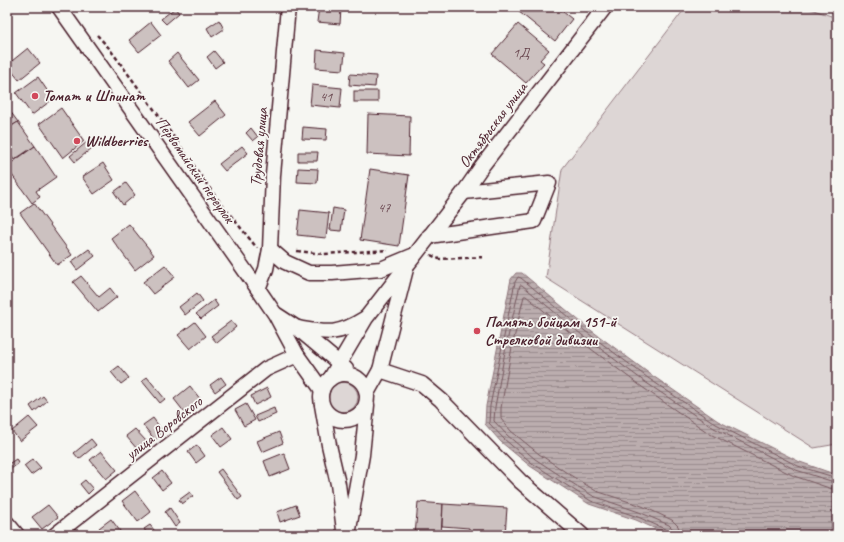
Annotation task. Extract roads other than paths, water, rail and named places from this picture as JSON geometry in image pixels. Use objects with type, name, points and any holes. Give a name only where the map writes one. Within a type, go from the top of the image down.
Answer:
[{"type":"street","name":"Первомайский переулок","points":[[59,7],[258,288],[275,314],[297,355],[326,384]]},
{"type":"street","name":"Трудовая улица","points":[[258,288],[266,269],[270,249],[273,175],[288,7]]},
{"type":"street","name":"Октябрьская улица","points":[[326,384],[340,364],[366,318],[605,7]]},
{"type":"street","points":[[429,236],[534,221],[550,183],[464,192]]},
{"type":"street","points":[[270,249],[284,262],[309,273],[332,273],[382,269],[413,256]]},
{"type":"street","name":"Октябрьская улица","points":[[367,396],[380,370],[413,256]]},
{"type":"street","name":"Первомайский переулок","points":[[275,314],[297,328],[355,377]]},
{"type":"street","name":"Октябрьская улица","points":[[297,328],[318,332],[335,332],[349,328],[366,318]]},
{"type":"street","name":"улица Воровского","points":[[55,535],[266,369],[297,355]]},
{"type":"street","points":[[380,370],[422,384],[441,400],[520,481],[582,535]]},
{"type":"street","points":[[345,535],[338,484],[329,445],[321,397],[326,384],[342,374],[355,377],[361,381],[367,396],[362,454],[348,535]]},
{"type":"street","points":[[322,405],[326,412],[332,417],[339,420],[346,420],[361,414],[365,408],[367,396]]},
{"type":"street","points":[[7,523],[17,535]]},
{"type":"water","points":[[516,273],[522,273],[588,328],[650,374],[718,421],[800,462],[837,475],[837,535],[669,535],[636,520],[589,504],[530,466],[501,442],[485,424],[486,406],[511,279]]},
{"type":"place","name":"Томат и Шпинат","points":[[35,96]]},
{"type":"place","name":"Wildberries","points":[[77,141]]},
{"type":"place","name":"Память бойцам 151-й Стрелковой дивизии","points":[[477,331]]}]
